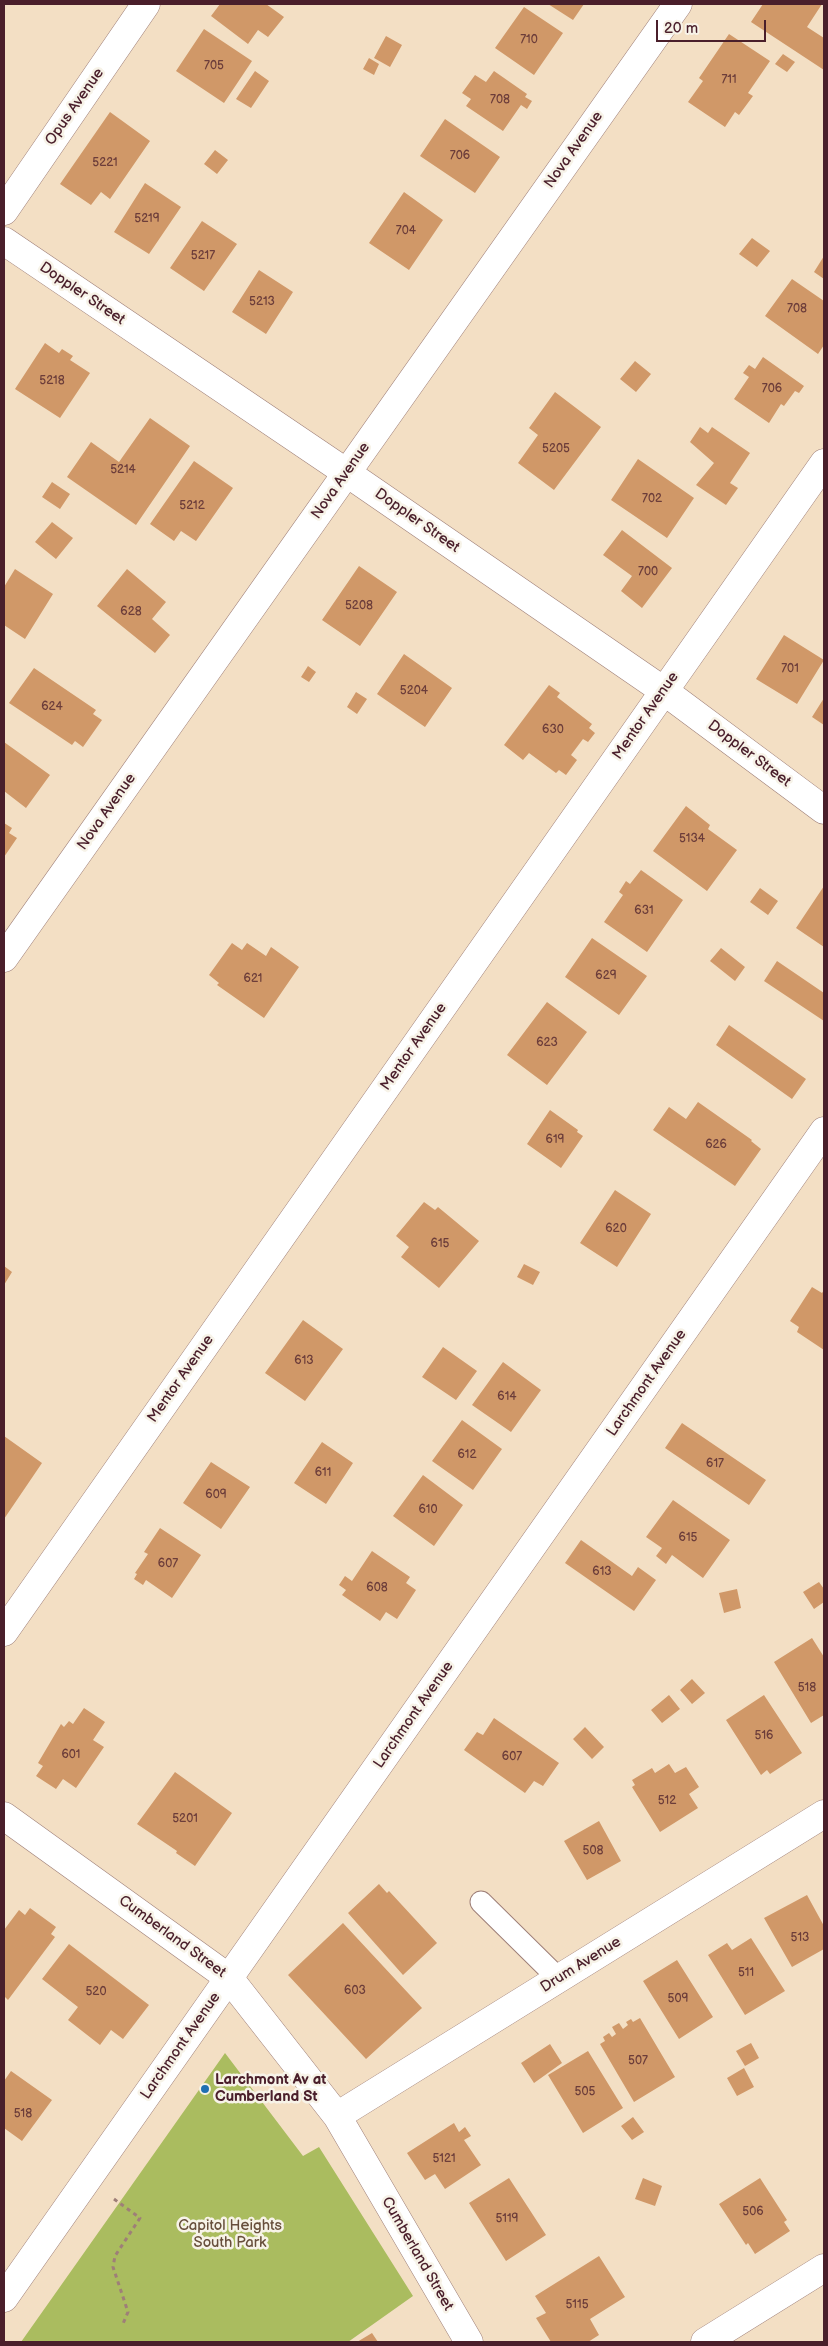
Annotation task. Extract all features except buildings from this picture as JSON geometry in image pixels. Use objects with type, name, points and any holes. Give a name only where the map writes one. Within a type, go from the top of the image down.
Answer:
[{"type":"street","name":"Opus Avenue","points":[[4,210],[146,4]]},
{"type":"street","name":"Nova Avenue","points":[[4,958],[678,4]]},
{"type":"street","name":"Doppler Street","points":[[4,242],[347,473],[664,691],[824,810]]},
{"type":"street","name":"Mentor Avenue","points":[[4,1632],[824,464]]},
{"type":"street","name":"Larchmont Avenue","points":[[4,2298],[824,1131]]},
{"type":"street","name":"Drum Avenue","points":[[337,2116],[824,1814]]},
{"type":"street","name":"Cumberland Street","points":[[4,1816],[229,1978],[337,2116],[469,2342]]},
{"type":"street","points":[[705,2342],[824,2268]]},
{"type":"lane","points":[[481,1902],[559,1979]]},
{"type":"path","points":[[113,2199],[140,2218],[115,2256],[113,2267],[128,2312],[122,2326]]},
{"type":"green space","name":"Capitol Heights South Park","points":[[225,2053],[303,2156],[319,2147],[413,2296],[348,2342],[21,2342]]},
{"type":"place","name":"Larchmont Av at Cumberland St","points":[[205,2089]]}]
